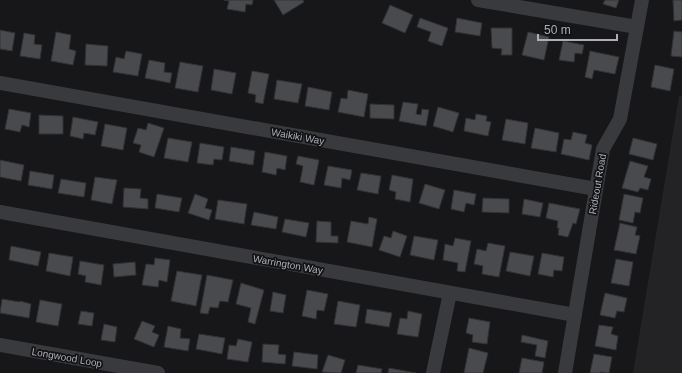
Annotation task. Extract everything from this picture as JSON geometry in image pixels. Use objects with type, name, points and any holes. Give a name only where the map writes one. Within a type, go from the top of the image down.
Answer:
[{"type":"street","points":[[478,0],[522,4],[637,27]]},
{"type":"street","name":"Rideout Road","points":[[565,373],[603,150],[620,119],[642,0]]},
{"type":"street","name":"Waikiki Way","points":[[0,83],[596,189]]},
{"type":"street","name":"Warrington Way","points":[[1,216],[576,315]]},
{"type":"street","points":[[433,373],[450,293]]},
{"type":"street","name":"Longwood Loop","points":[[0,345],[158,373]]},
{"type":"shaded area","points":[[679,96],[682,96],[682,373],[633,373]]},
{"type":"building","points":[[224,0],[253,0],[252,5],[246,4],[245,12],[227,9],[229,1]]},
{"type":"building","points":[[274,0],[303,0],[304,2],[283,15]]},
{"type":"building","points":[[605,0],[619,0],[616,8],[603,4]]},
{"type":"building","points":[[673,0],[682,0],[682,20],[674,21]]},
{"type":"building","points":[[390,5],[413,15],[405,33],[382,23]]},
{"type":"building","points":[[420,18],[448,28],[442,46],[428,41],[431,32],[417,27]]},
{"type":"building","points":[[457,18],[482,23],[480,36],[455,32]]},
{"type":"building","points":[[491,28],[512,28],[512,55],[501,55],[502,49],[492,48]]},
{"type":"building","points":[[0,30],[15,33],[12,51],[0,49]]},
{"type":"building","points":[[674,31],[682,32],[682,57],[671,56]]},
{"type":"building","points":[[56,32],[71,35],[69,49],[76,51],[73,65],[51,61]]},
{"type":"building","points":[[528,32],[549,37],[544,60],[522,55]]},
{"type":"building","points":[[24,33],[35,35],[34,44],[42,45],[40,59],[20,56]]},
{"type":"building","points":[[563,41],[584,45],[582,54],[575,53],[574,62],[559,60]]},
{"type":"building","points":[[86,44],[108,46],[107,66],[85,65]]},
{"type":"building","points":[[126,51],[142,54],[138,76],[113,72],[116,57],[124,59]]},
{"type":"building","points":[[590,51],[619,57],[615,74],[594,70],[592,79],[585,77]]},
{"type":"building","points":[[149,60],[165,63],[164,72],[172,73],[170,83],[145,78]]},
{"type":"building","points":[[180,62],[203,66],[198,92],[175,88]]},
{"type":"building","points":[[655,65],[674,69],[670,91],[651,87]]},
{"type":"building","points":[[214,69],[236,73],[232,94],[211,90]]},
{"type":"building","points":[[252,71],[269,74],[263,104],[255,102],[256,95],[248,93]]},
{"type":"building","points":[[277,80],[302,84],[298,103],[274,99]]},
{"type":"building","points":[[308,87],[332,92],[329,110],[305,106]]},
{"type":"building","points":[[348,90],[368,94],[364,117],[338,112],[341,98],[347,99]]},
{"type":"building","points":[[403,102],[418,104],[416,114],[421,115],[422,109],[429,110],[426,126],[399,121]]},
{"type":"building","points":[[370,104],[394,105],[394,119],[370,118]]},
{"type":"building","points":[[438,107],[459,113],[453,132],[433,126]]},
{"type":"building","points":[[9,109],[31,113],[29,127],[22,125],[20,132],[5,129]]},
{"type":"building","points":[[476,114],[487,116],[486,121],[491,122],[488,136],[464,131],[466,118],[475,120]]},
{"type":"building","points":[[39,115],[63,116],[63,134],[39,134]]},
{"type":"building","points":[[73,117],[98,122],[95,135],[84,133],[83,139],[70,136]]},
{"type":"building","points":[[506,119],[528,123],[525,144],[502,140]]},
{"type":"building","points":[[148,123],[164,128],[154,157],[139,152],[141,145],[133,143],[138,128],[146,130]]},
{"type":"building","points":[[105,124],[127,128],[123,150],[101,146]]},
{"type":"building","points":[[535,128],[559,133],[556,152],[531,148]]},
{"type":"building","points":[[573,132],[587,135],[585,143],[592,145],[589,160],[561,154],[564,139],[571,140]]},
{"type":"building","points":[[168,138],[192,142],[188,162],[164,158]]},
{"type":"building","points":[[633,138],[657,144],[653,160],[629,154]]},
{"type":"building","points":[[200,143],[224,147],[222,160],[214,159],[213,165],[197,163]]},
{"type":"building","points":[[231,147],[255,151],[253,165],[229,161]]},
{"type":"building","points":[[265,152],[287,156],[285,170],[277,168],[276,175],[262,172]]},
{"type":"building","points":[[298,156],[319,160],[314,185],[300,182],[303,166],[296,164]]},
{"type":"building","points":[[0,160],[24,165],[21,181],[0,177]]},
{"type":"building","points":[[630,161],[648,166],[644,177],[651,179],[648,190],[640,188],[638,192],[622,188]]},
{"type":"building","points":[[328,166],[352,170],[350,180],[342,178],[341,188],[324,185]]},
{"type":"building","points":[[30,171],[54,175],[52,189],[28,185]]},
{"type":"building","points":[[361,173],[381,176],[378,194],[357,190]]},
{"type":"building","points":[[392,175],[413,179],[410,202],[395,199],[396,192],[389,190]]},
{"type":"building","points":[[95,177],[117,180],[112,204],[91,200]]},
{"type":"building","points":[[61,179],[86,183],[84,197],[58,193]]},
{"type":"building","points":[[425,184],[445,190],[439,209],[419,203]]},
{"type":"building","points":[[124,188],[141,189],[140,198],[148,199],[148,209],[123,207]]},
{"type":"building","points":[[454,190],[476,194],[474,205],[466,203],[464,212],[451,209]]},
{"type":"building","points":[[157,194],[182,198],[179,212],[155,208]]},
{"type":"building","points":[[195,194],[208,199],[205,208],[212,210],[209,220],[188,213]]},
{"type":"building","points":[[624,194],[643,198],[640,213],[635,212],[633,223],[619,220]]},
{"type":"building","points":[[483,198],[509,199],[509,213],[482,212]]},
{"type":"building","points":[[524,199],[543,203],[540,217],[522,214]]},
{"type":"building","points":[[218,200],[247,204],[244,224],[215,219]]},
{"type":"building","points":[[549,203],[580,209],[576,224],[573,223],[568,237],[558,235],[558,221],[546,218]]},
{"type":"building","points":[[254,212],[278,217],[276,229],[251,225]]},
{"type":"building","points":[[369,217],[377,219],[372,247],[347,242],[351,221],[368,224]]},
{"type":"building","points":[[285,219],[309,223],[306,237],[282,232]]},
{"type":"building","points":[[317,221],[331,222],[331,236],[338,236],[338,243],[316,242]]},
{"type":"building","points":[[620,223],[637,227],[635,235],[640,236],[636,254],[614,250]]},
{"type":"building","points":[[393,231],[407,236],[400,257],[379,250],[384,236],[391,238]]},
{"type":"building","points":[[414,236],[438,240],[434,260],[410,255]]},
{"type":"building","points":[[455,238],[471,241],[465,272],[457,271],[458,263],[443,260],[445,244],[453,246]]},
{"type":"building","points":[[488,243],[505,246],[499,277],[482,274],[483,266],[474,264],[477,249],[486,251]]},
{"type":"building","points":[[11,246],[41,252],[38,266],[9,260]]},
{"type":"building","points":[[510,252],[534,256],[530,276],[506,271]]},
{"type":"building","points":[[49,253],[73,257],[70,276],[46,271]]},
{"type":"building","points":[[542,253],[564,257],[562,271],[554,270],[553,277],[538,274]]},
{"type":"building","points":[[155,258],[170,260],[167,282],[159,280],[158,287],[142,285],[146,264],[154,265]]},
{"type":"building","points":[[616,259],[633,262],[629,286],[611,283]]},
{"type":"building","points":[[80,261],[104,265],[101,285],[85,282],[86,276],[78,274]]},
{"type":"building","points":[[135,262],[136,275],[114,277],[113,264]]},
{"type":"building","points":[[177,271],[202,275],[196,306],[171,301]]},
{"type":"building","points":[[207,275],[233,280],[228,302],[220,301],[218,308],[210,307],[208,314],[200,313]]},
{"type":"building","points":[[241,283],[264,290],[255,324],[248,322],[251,308],[236,304]]},
{"type":"building","points":[[307,290],[328,294],[324,311],[317,310],[316,319],[302,316]]},
{"type":"building","points":[[273,292],[286,295],[283,313],[270,311]]},
{"type":"building","points":[[605,293],[627,298],[624,312],[617,311],[615,318],[600,315]]},
{"type":"building","points":[[2,299],[31,304],[29,318],[0,313]]},
{"type":"building","points":[[40,300],[62,304],[58,326],[36,322]]},
{"type":"building","points":[[338,301],[360,305],[356,327],[334,324]]},
{"type":"building","points":[[367,309],[392,313],[389,327],[365,323]]},
{"type":"building","points":[[81,311],[94,313],[92,326],[78,324]]},
{"type":"building","points":[[408,311],[422,314],[418,337],[397,334],[400,318],[407,319]]},
{"type":"building","points":[[469,318],[490,322],[487,344],[472,342],[473,335],[466,333]]},
{"type":"building","points":[[142,321],[155,326],[152,332],[159,335],[154,347],[134,339]]},
{"type":"building","points":[[104,324],[117,327],[115,342],[101,340]]},
{"type":"building","points":[[599,325],[613,327],[611,334],[618,336],[616,350],[595,346]]},
{"type":"building","points":[[168,326],[181,329],[180,338],[190,339],[188,351],[164,347]]},
{"type":"building","points":[[199,334],[225,338],[222,354],[196,349]]},
{"type":"building","points":[[522,335],[548,341],[545,358],[535,356],[537,345],[521,342]]},
{"type":"building","points":[[238,339],[252,342],[248,362],[227,359],[229,345],[236,346]]},
{"type":"building","points":[[263,344],[279,345],[278,354],[286,355],[285,364],[262,362]]},
{"type":"building","points":[[469,348],[488,353],[483,373],[464,373]]},
{"type":"building","points":[[294,352],[318,355],[317,369],[292,366]]},
{"type":"building","points":[[594,354],[612,357],[609,373],[590,373]]},
{"type":"building","points":[[328,355],[345,360],[341,373],[322,372]]},
{"type":"building","points":[[522,358],[544,362],[542,373],[519,373]]},
{"type":"building","points":[[358,365],[382,369],[381,373],[356,373]]},
{"type":"building","points":[[389,368],[416,373],[388,373]]}]
